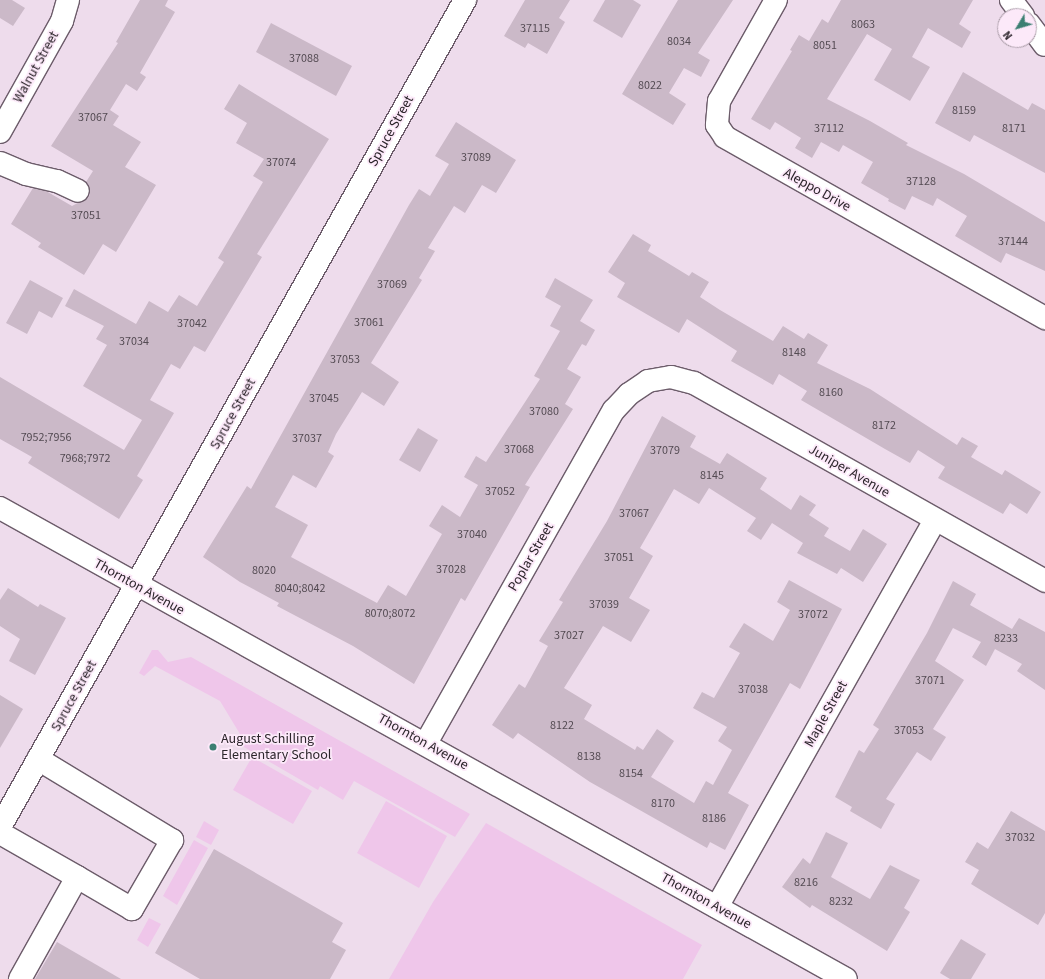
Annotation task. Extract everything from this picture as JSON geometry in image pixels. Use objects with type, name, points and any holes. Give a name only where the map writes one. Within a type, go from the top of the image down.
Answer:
[{"type":"street","name":"Walnut Street","points":[[0,132],[62,21],[68,0]]},
{"type":"street","name":"Spruce Street","points":[[0,827],[6,801],[38,759],[465,0]]},
{"type":"street","name":"Aleppo Drive","points":[[776,0],[719,100],[717,126],[725,137],[1045,318]]},
{"type":"street","points":[[1037,34],[1045,45]]},
{"type":"street","points":[[0,163],[26,174],[57,181],[78,191]]},
{"type":"street","name":"Juniper Avenue","points":[[648,381],[671,377],[694,383],[1045,581]]},
{"type":"street","name":"Poplar Street","points":[[426,743],[614,410],[629,394],[648,381]]},
{"type":"street","name":"Thornton Avenue","points":[[0,508],[136,586],[426,743],[846,979]]},
{"type":"street","name":"Maple Street","points":[[717,907],[935,520]]},
{"type":"street","points":[[0,833],[132,909],[172,840],[38,759]]},
{"type":"street","points":[[20,979],[77,877]]},
{"type":"shaded area","points":[[152,650],[158,650],[168,662],[191,657],[470,814],[455,837],[354,781],[343,800],[320,786],[318,790],[232,740],[240,734],[220,701],[155,666],[144,676],[139,673]]},
{"type":"shaded area","points":[[252,757],[312,791],[293,824],[233,790]]},
{"type":"shaded area","points":[[386,801],[447,836],[419,888],[357,853]]},
{"type":"shaded area","points":[[204,821],[219,830],[211,845],[196,837]]},
{"type":"shaded area","points":[[486,823],[702,945],[683,979],[389,979],[433,902]]},
{"type":"shaded area","points":[[194,840],[208,848],[177,905],[163,896]]},
{"type":"shaded area","points":[[149,918],[161,924],[148,947],[137,940]]},
{"type":"building","points":[[0,0],[12,0],[25,8],[13,26],[0,18]]},
{"type":"building","points":[[140,0],[168,0],[165,6],[175,12],[140,73],[146,77],[137,91],[126,84],[110,110],[119,116],[113,125],[141,142],[125,167],[156,185],[116,252],[103,244],[84,275],[38,247],[41,243],[11,224],[33,188],[46,191],[72,206],[89,197],[90,190],[86,182],[93,171],[51,146],[118,43],[116,42]]},
{"type":"building","points":[[525,0],[570,0],[559,18],[565,22],[547,54],[528,43],[525,48],[504,36]]},
{"type":"building","points":[[605,0],[633,0],[641,5],[622,38],[593,21]]},
{"type":"building","points":[[678,0],[733,0],[698,53],[710,60],[701,77],[684,68],[669,93],[686,104],[673,125],[622,94]]},
{"type":"building","points":[[841,0],[973,0],[959,24],[971,32],[962,48],[928,28],[912,57],[930,67],[910,101],[874,80],[892,49],[867,34],[827,99],[908,143],[906,145],[964,174],[1045,222],[1045,271],[1006,253],[1001,263],[955,236],[967,216],[937,198],[933,206],[912,196],[905,210],[888,201],[889,199],[861,183],[873,162],[843,145],[839,152],[821,142],[812,158],[795,148],[801,138],[775,122],[770,130],[751,119],[792,51],[790,50],[799,35],[809,41],[822,19],[828,23]]},
{"type":"building","points":[[271,23],[352,66],[336,96],[256,52]]},
{"type":"building","points":[[963,72],[1028,110],[1032,103],[1045,110],[1045,173],[974,135],[970,142],[935,123]]},
{"type":"building","points":[[239,84],[329,139],[257,254],[262,257],[205,352],[194,346],[180,369],[171,364],[150,400],[174,413],[137,476],[143,480],[119,519],[28,463],[32,457],[0,439],[0,377],[124,450],[142,420],[83,386],[107,345],[96,339],[104,326],[65,306],[74,289],[136,324],[149,301],[168,312],[179,295],[197,306],[224,262],[218,258],[263,182],[253,176],[264,159],[236,143],[247,123],[224,109]]},
{"type":"building","points":[[456,122],[516,160],[496,193],[482,185],[465,213],[454,206],[428,248],[435,251],[419,278],[422,280],[371,363],[399,382],[384,406],[362,392],[336,434],[328,452],[334,456],[316,488],[293,475],[275,507],[308,525],[291,557],[377,603],[388,585],[406,596],[442,534],[429,526],[442,505],[460,517],[478,485],[464,477],[476,456],[486,462],[540,379],[534,376],[560,331],[550,326],[561,306],[545,297],[555,278],[593,300],[580,321],[595,330],[586,346],[582,344],[567,369],[581,377],[565,404],[573,409],[525,485],[530,487],[465,601],[461,598],[414,684],[353,646],[277,606],[279,603],[240,582],[203,557],[247,486],[251,489],[419,189],[430,196],[449,164],[435,156]]},
{"type":"building","points":[[633,234],[651,245],[648,251],[689,276],[692,272],[709,282],[700,297],[720,310],[773,341],[783,326],[804,339],[808,333],[828,345],[817,363],[870,389],[957,445],[962,437],[978,446],[971,457],[1002,475],[1005,470],[1041,492],[1027,514],[1010,503],[1003,514],[938,478],[945,467],[918,450],[910,463],[801,400],[807,391],[779,374],[773,385],[731,361],[737,351],[687,319],[679,333],[617,297],[625,283],[608,272]]},
{"type":"building","points":[[30,280],[63,298],[52,318],[39,311],[27,334],[6,323]]},
{"type":"building","points":[[662,416],[696,436],[690,447],[720,464],[727,453],[767,478],[760,489],[791,510],[800,495],[816,505],[809,515],[829,528],[824,536],[850,551],[863,529],[887,544],[863,582],[841,568],[837,574],[797,553],[803,543],[772,523],[761,540],[747,531],[756,518],[709,488],[699,504],[674,489],[640,548],[653,556],[629,598],[650,610],[631,642],[603,626],[564,688],[592,705],[584,719],[635,750],[637,746],[643,750],[657,729],[674,741],[651,777],[694,803],[706,781],[713,785],[732,750],[718,741],[727,727],[693,708],[702,692],[714,698],[740,653],[729,647],[744,623],[773,641],[790,610],[777,602],[789,580],[842,609],[800,689],[790,683],[728,793],[749,805],[725,850],[710,842],[707,848],[590,782],[518,733],[513,739],[492,725],[519,684],[525,688],[548,646],[539,641],[563,602],[559,600],[607,521]]},
{"type":"building","points":[[418,428],[438,440],[420,472],[399,460]]},
{"type":"building","points":[[953,581],[976,594],[970,605],[1012,629],[1019,618],[1045,632],[1045,690],[1017,671],[1022,664],[995,649],[986,666],[972,657],[981,642],[953,628],[935,661],[964,680],[933,729],[946,737],[931,761],[917,752],[886,799],[895,804],[881,829],[850,811],[852,807],[835,797],[859,750],[864,753],[879,729],[873,725],[927,633]]},
{"type":"building","points":[[8,588],[38,607],[40,604],[66,618],[35,675],[9,661],[20,639],[0,626],[0,600]]},
{"type":"building","points":[[0,695],[23,709],[0,748]]},
{"type":"building","points":[[1011,811],[1045,831],[1045,913],[1038,925],[971,884],[979,870],[965,862],[977,842],[988,849]]},
{"type":"building","points":[[826,832],[848,843],[831,877],[870,899],[890,865],[920,880],[904,908],[910,912],[887,951],[812,905],[810,908],[782,887],[803,858],[810,864]]},
{"type":"building","points":[[214,849],[343,923],[332,942],[346,950],[330,979],[200,979],[155,953]]},
{"type":"building","points":[[961,939],[986,954],[971,979],[950,979],[940,973]]},
{"type":"building","points":[[57,942],[121,979],[35,979]]},
{"type":"place","name":"August Schilling Elementary School","points":[[213,747]]}]
